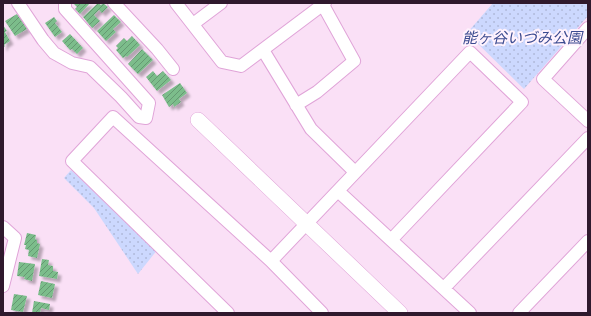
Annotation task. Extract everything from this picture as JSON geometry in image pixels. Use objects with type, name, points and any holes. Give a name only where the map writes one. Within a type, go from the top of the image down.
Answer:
[{"type":"street","points":[[18,3],[43,40],[54,53],[72,63],[90,67],[139,117],[146,118],[149,103],[65,9],[65,3]]},
{"type":"street","points":[[114,3],[157,49],[173,69]]},
{"type":"street","points":[[176,3],[222,62],[241,66],[324,4],[354,61],[317,92],[296,105]]},
{"type":"street","points":[[193,24],[221,3]]},
{"type":"street","points":[[588,28],[543,79],[588,121]]},
{"type":"street","points":[[263,50],[311,129],[355,172]]},
{"type":"street","points":[[271,261],[470,52],[522,102],[391,240]]},
{"type":"street","points":[[228,313],[72,161],[113,117],[271,261],[322,313]]},
{"type":"street","points":[[198,120],[400,313]]},
{"type":"street","points":[[444,288],[588,138]]},
{"type":"street","points":[[338,191],[470,313]]},
{"type":"street","points":[[3,228],[15,238],[3,286]]},
{"type":"street","points":[[519,313],[588,241]]},
{"type":"green space","name":"能ヶ谷いづみ公園","points":[[493,3],[588,3],[588,16],[524,89],[467,33]]},
{"type":"green space","points":[[71,170],[158,249],[138,274],[94,208],[64,178]]},
{"type":"building","points":[[90,3],[80,14],[75,9],[77,7],[74,4]]},
{"type":"building","points":[[98,3],[101,5],[103,3],[108,7],[102,13],[99,10],[94,15],[100,21],[92,28],[83,17]]},
{"type":"building","points":[[17,14],[27,29],[15,36],[5,21]]},
{"type":"building","points":[[114,15],[121,22],[113,29],[116,32],[106,41],[97,31]]},
{"type":"building","points":[[54,17],[57,21],[55,23],[62,32],[55,37],[45,23]]},
{"type":"building","points":[[3,25],[7,31],[5,32],[10,41],[4,45],[5,46],[3,48]]},
{"type":"building","points":[[70,34],[83,48],[77,54],[72,49],[70,50],[62,41]]},
{"type":"building","points":[[132,36],[140,45],[127,57],[126,56],[123,58],[116,50],[118,48],[116,46],[124,38],[127,41]]},
{"type":"building","points":[[142,49],[153,60],[138,74],[128,64]]},
{"type":"building","points":[[153,71],[157,76],[163,71],[171,80],[157,91],[146,77]]},
{"type":"building","points":[[180,83],[187,93],[179,99],[181,102],[174,107],[173,104],[169,107],[162,95]]},
{"type":"building","points":[[27,233],[36,235],[35,239],[37,240],[37,243],[40,244],[37,258],[28,256],[29,250],[25,249],[26,245],[24,245]]},
{"type":"building","points":[[42,259],[49,260],[48,265],[53,266],[53,271],[58,272],[57,279],[39,276]]},
{"type":"building","points":[[19,262],[35,264],[32,281],[24,279],[25,277],[17,276]]},
{"type":"building","points":[[41,281],[55,284],[52,298],[38,295]]},
{"type":"building","points":[[14,294],[27,296],[23,312],[11,310]]},
{"type":"building","points":[[34,301],[50,304],[49,310],[41,308],[40,313],[32,313]]}]
